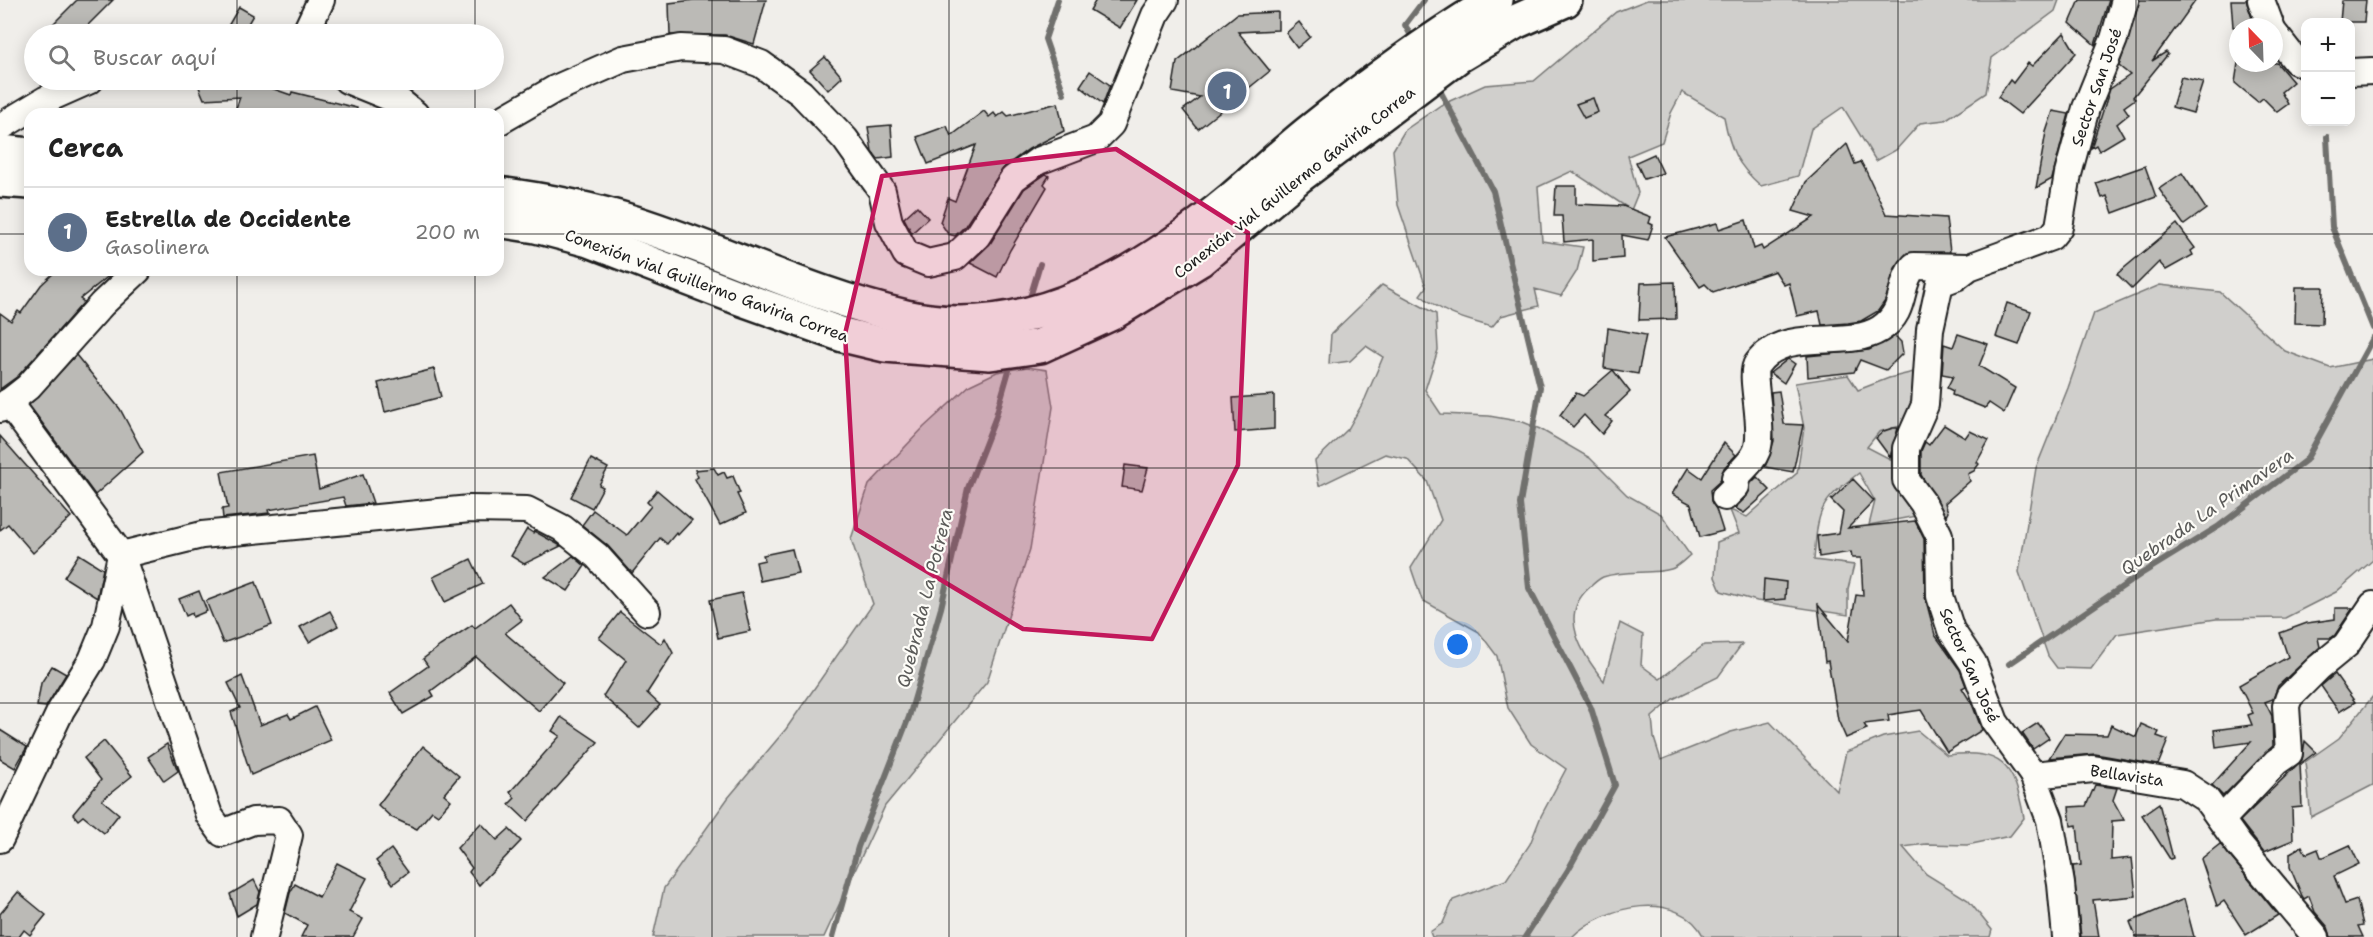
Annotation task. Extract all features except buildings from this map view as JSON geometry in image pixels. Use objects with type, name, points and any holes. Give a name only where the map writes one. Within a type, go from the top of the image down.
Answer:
[{"type":"highway","name":"Conexión vial Guillermo Gaviria Correa","points":[[504,195],[579,209],[634,223],[828,294],[925,335],[990,353],[1040,346],[1065,320],[1112,313],[1199,261],[1377,98],[1452,42],[1496,0]]},
{"type":"highway","name":"Conexión vial Guillermo Gaviria Correa","points":[[1452,42],[1515,22],[1565,0]]},
{"type":"highway","points":[[0,152],[24,154]]},
{"type":"highway","points":[[0,180],[24,182]]},
{"type":"highway","name":"Conexión vial Guillermo Gaviria Correa","points":[[504,221],[536,226],[589,240],[736,297],[843,334],[885,345],[925,335]]},
{"type":"street","points":[[310,24],[321,0]]},
{"type":"street","points":[[504,119],[555,89],[623,58],[681,48],[723,50],[761,64],[808,101],[845,139],[882,191],[889,222],[906,254],[928,263],[955,257],[977,236],[1013,179],[1038,161],[1096,139],[1111,124],[1155,15],[1165,0]]},
{"type":"street","name":"Sector San José","points":[[2033,775],[1995,722],[1973,663],[1951,630],[1940,596],[1939,535],[1923,503],[1906,480],[1906,448],[1925,405],[1930,329],[1940,283],[1956,277],[1969,267],[2051,237],[2059,227],[2068,174],[2086,108],[2114,39],[2125,0]]},
{"type":"street","points":[[2261,0],[2268,18]]},
{"type":"street","points":[[2283,44],[2296,61],[2301,63]]},
{"type":"street","points":[[2355,72],[2373,71]]},
{"type":"street","points":[[32,108],[68,90]]},
{"type":"street","points":[[371,90],[399,101],[408,108]]},
{"type":"street","points":[[0,127],[24,113]]},
{"type":"street","points":[[1725,497],[1736,486],[1735,478],[1750,462],[1757,450],[1760,420],[1754,375],[1755,366],[1769,351],[1780,345],[1868,335],[1881,328],[1898,312],[1914,266],[1969,267]]},
{"type":"street","points":[[132,276],[102,304],[28,387],[4,405],[121,555],[209,815],[222,833],[253,821],[279,820],[289,835],[264,937]]},
{"type":"street","points":[[121,555],[202,535],[470,509],[527,510],[562,528],[597,555],[647,612]]},
{"type":"street","points":[[0,839],[61,710],[92,660],[106,626],[121,555]]},
{"type":"street","points":[[2222,819],[2276,762],[2289,753],[2286,706],[2289,697],[2318,668],[2346,645],[2373,605]]},
{"type":"street","name":"Bellavista","points":[[2033,775],[2093,768],[2183,784],[2206,799],[2239,845],[2316,937]]},
{"type":"street","points":[[2033,775],[2050,820],[2061,884],[2066,937]]},
{"type":"highlighted area","points":[[1116,149],[1248,233],[1238,465],[1152,639],[1023,629],[856,529],[845,334],[882,176]]},
{"type":"shaded area","points":[[1647,0],[2059,0],[2055,11],[1992,58],[1986,93],[1945,120],[1920,123],[1896,150],[1876,161],[1843,107],[1811,129],[1798,176],[1761,186],[1735,155],[1724,117],[1682,92],[1671,113],[1662,142],[1628,156],[1638,193],[1631,210],[1572,171],[1538,187],[1542,241],[1583,247],[1577,271],[1561,296],[1535,289],[1539,306],[1501,316],[1492,327],[1454,315],[1420,295],[1426,287],[1398,205],[1393,150],[1405,130],[1441,105],[1485,85],[1534,81],[1616,12]]},
{"type":"shaded area","points":[[1382,285],[1436,314],[1438,350],[1425,390],[1441,414],[1489,416],[1523,422],[1540,429],[1590,458],[1627,495],[1661,514],[1690,555],[1671,569],[1620,573],[1601,578],[1580,599],[1575,611],[1574,623],[1582,648],[1604,681],[1620,623],[1643,635],[1641,665],[1660,679],[1704,645],[1742,644],[1718,677],[1673,699],[1652,717],[1654,738],[1661,760],[1731,732],[1770,722],[1837,791],[1846,752],[1883,737],[1918,731],[1947,755],[1981,755],[2003,764],[2016,785],[2024,818],[2010,836],[1967,845],[1926,844],[1903,847],[1926,874],[1968,900],[1992,930],[1990,937],[1704,937],[1692,922],[1677,912],[1660,907],[1641,907],[1621,910],[1603,917],[1572,937],[1432,937],[1430,932],[1443,923],[1453,900],[1506,880],[1530,844],[1541,816],[1566,769],[1531,744],[1508,708],[1497,656],[1479,632],[1422,600],[1411,568],[1441,520],[1427,481],[1407,459],[1385,454],[1319,486],[1315,461],[1348,429],[1365,399],[1383,357],[1366,346],[1350,361],[1329,364],[1331,334]]},
{"type":"shaded area","points":[[2160,285],[2220,292],[2285,351],[2330,368],[2373,359],[2373,560],[2336,592],[2285,618],[2216,619],[2117,634],[2091,669],[2057,668],[2048,656],[2019,572],[2036,468],[2068,388],[2094,313]]},
{"type":"shaded area","points":[[1027,367],[1047,370],[1053,407],[1030,549],[987,682],[885,806],[824,937],[653,937],[664,888],[728,798],[786,729],[873,604],[851,539],[869,485],[924,427],[970,385],[997,372]]},
{"type":"shaded area","points":[[1922,370],[1911,423],[1879,432],[1867,447],[1896,462],[1921,515],[1869,525],[1875,501],[1859,473],[1835,492],[1819,518],[1814,560],[1854,565],[1848,589],[1848,615],[1757,601],[1721,591],[1715,577],[1717,542],[1739,533],[1730,510],[1747,517],[1797,473],[1804,428],[1795,383],[1848,375],[1858,390],[1889,378]]},
{"type":"shaded area","points":[[2373,696],[2373,785],[2311,817],[2305,762],[2339,738]]},
{"type":"waterway","points":[[1058,0],[1045,39],[1064,94]]},
{"type":"waterway","points":[[1414,41],[1405,25],[1424,0]]},
{"type":"waterway","points":[[1437,85],[1493,191],[1540,387],[1520,504],[1529,588],[1591,708],[1615,785],[1568,870],[1525,937]]},
{"type":"waterway","name":"Quebrada La Primavera","points":[[2327,137],[2332,227],[2373,328]]},
{"type":"waterway","name":"Quebrada La Potrera","points":[[1028,304],[1040,264]]},
{"type":"waterway","name":"Quebrada La Primavera","points":[[2009,664],[2141,574],[2219,526],[2306,460],[2373,338]]},
{"type":"waterway","name":"Quebrada La Potrera","points":[[833,937],[858,847],[909,717],[941,608],[968,488],[995,419],[1012,360]]},
{"type":"place","name":"Estrella de Occidente","points":[[1227,91]]}]
